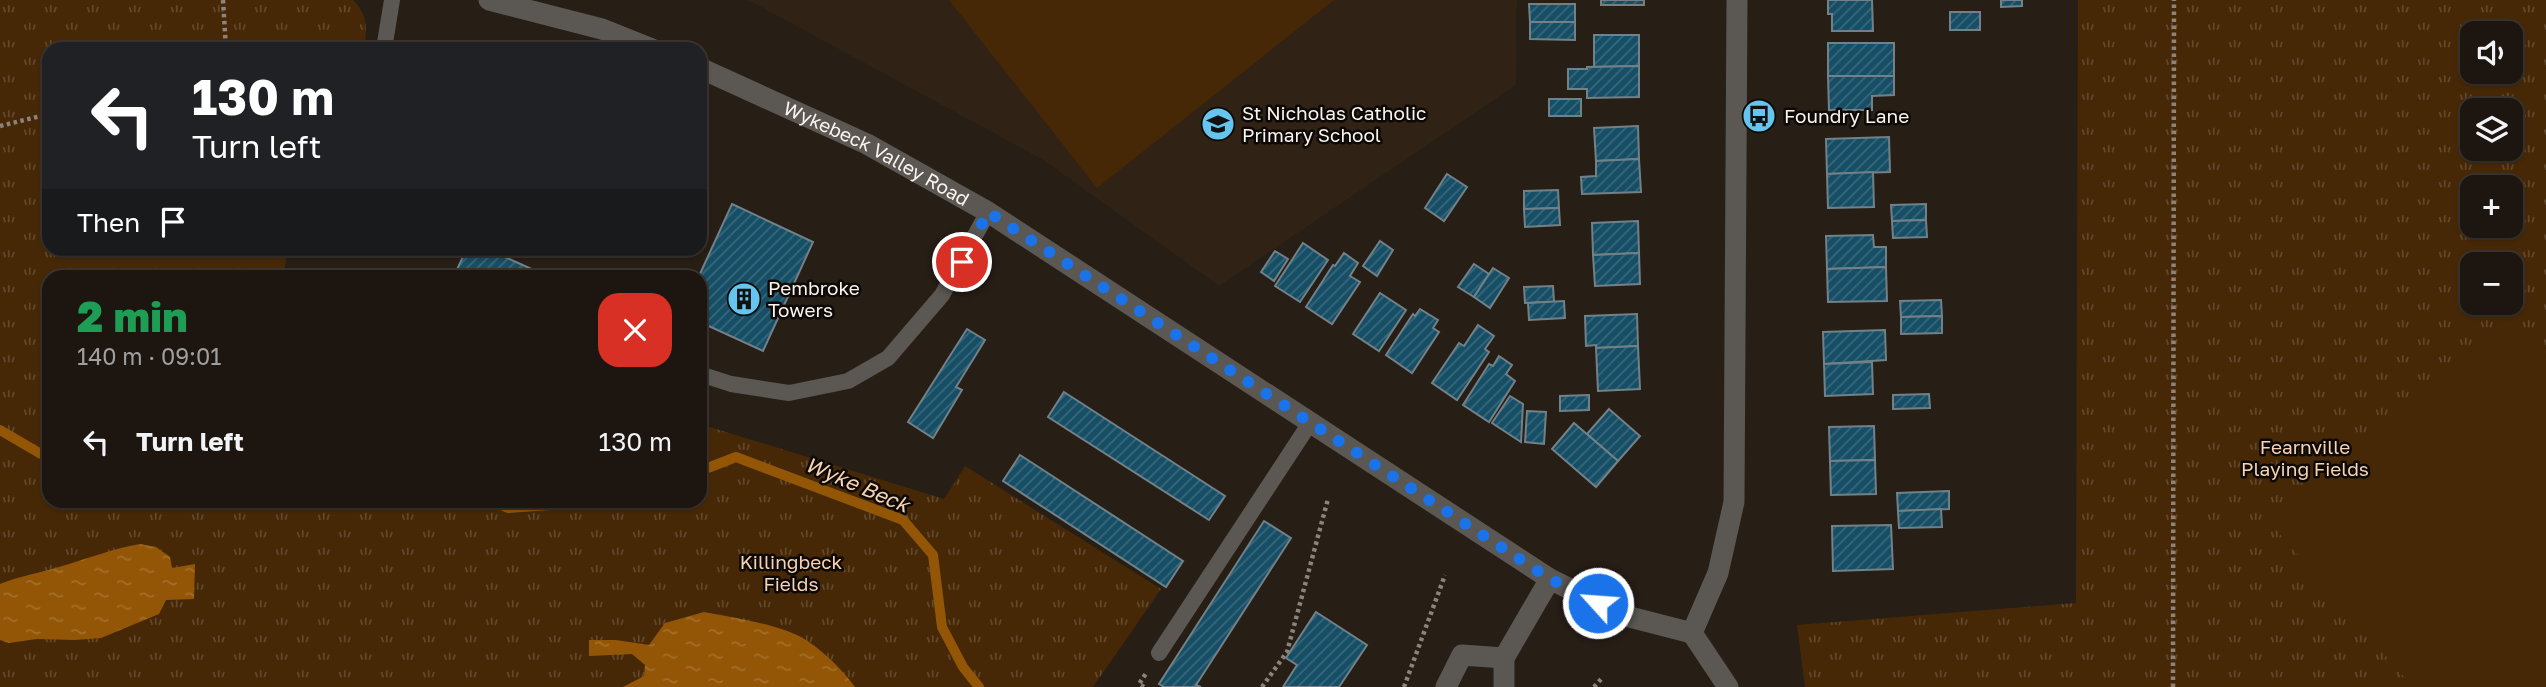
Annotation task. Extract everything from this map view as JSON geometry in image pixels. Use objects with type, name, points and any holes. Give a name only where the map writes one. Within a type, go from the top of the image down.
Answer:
[{"type":"street","points":[[489,0],[602,29],[634,42]]},
{"type":"street","points":[[1728,687],[1692,633],[1718,573],[1734,502],[1737,0]]},
{"type":"street","name":"Wykebeck Valley Road","points":[[707,71],[867,144],[988,212],[1550,579],[1622,615],[1692,633]]},
{"type":"street","points":[[1504,687],[1504,658],[1550,579]]},
{"type":"street","points":[[1446,687],[1462,655],[1504,658]]},
{"type":"lane","points":[[385,42],[392,0]]},
{"type":"lane","points":[[707,375],[731,384],[789,393],[848,381],[888,358],[942,295],[988,212]]},
{"type":"lane","points":[[1159,653],[1310,423]]},
{"type":"path","points":[[223,0],[226,42]]},
{"type":"path","points":[[2173,687],[2174,0]]},
{"type":"path","points":[[0,126],[42,116]]},
{"type":"path","points":[[1262,687],[1287,652],[1328,499]]},
{"type":"path","points":[[1404,687],[1445,575]]},
{"type":"path","points":[[1594,687],[1602,678]]},
{"type":"shaded area","name":"St Nicholas Catholic Primary School","points":[[748,0],[1517,0],[1516,85],[1219,286],[1045,161]]},
{"type":"green space","name":"Killingbeck Fields","points":[[0,0],[353,0],[361,11],[366,35],[365,42],[42,42],[42,256],[286,256],[285,270],[42,270],[42,508],[707,508],[707,426],[944,499],[965,466],[1161,589],[1093,687],[0,687]]},
{"type":"green space","points":[[949,0],[1334,0],[1097,188]]},
{"type":"green space","name":"Fearnville Playing Fields","points":[[2078,0],[2546,0],[2546,687],[1805,687],[1797,625],[2076,603]]},
{"type":"green space","points":[[2511,317],[2546,357],[2546,687],[2413,687],[2272,525]]},
{"type":"water","points":[[140,544],[156,547],[170,557],[172,568],[195,564],[194,599],[166,600],[159,614],[101,638],[37,639],[9,643],[0,640],[0,584]]},
{"type":"water","points":[[704,612],[766,624],[799,636],[830,659],[855,687],[623,687],[644,676],[645,665],[632,654],[589,656],[589,640],[616,640],[649,645],[665,623]]},
{"type":"building","points":[[1601,0],[1644,0],[1644,5],[1601,5]]},
{"type":"building","points":[[1828,0],[1872,0],[1873,31],[1832,31],[1832,14],[1828,14]]},
{"type":"building","points":[[2001,0],[2022,0],[2022,6],[2001,7]]},
{"type":"building","points":[[1529,4],[1575,4],[1575,22],[1530,22]]},
{"type":"building","points":[[1950,12],[1980,12],[1980,30],[1950,30]]},
{"type":"building","points":[[1530,22],[1575,22],[1575,40],[1530,39]]},
{"type":"building","points":[[1594,35],[1639,35],[1639,66],[1594,67]]},
{"type":"building","points":[[1828,43],[1894,43],[1894,76],[1828,76]]},
{"type":"building","points":[[1639,66],[1639,97],[1587,98],[1587,89],[1568,89],[1568,69]]},
{"type":"building","points":[[1828,76],[1894,76],[1894,95],[1872,96],[1872,110],[1829,110]]},
{"type":"building","points":[[1549,99],[1581,99],[1581,116],[1549,116]]},
{"type":"building","points":[[1638,126],[1639,159],[1596,161],[1594,128]]},
{"type":"building","points":[[1889,137],[1890,172],[1827,174],[1826,139]]},
{"type":"building","points":[[1639,159],[1641,192],[1582,194],[1581,177],[1596,176],[1596,161]]},
{"type":"building","points":[[1873,172],[1874,207],[1828,208],[1827,174]]},
{"type":"building","points":[[1447,174],[1467,187],[1444,221],[1425,208]]},
{"type":"building","points":[[1558,190],[1559,208],[1524,209],[1524,191]]},
{"type":"building","name":"Pembroke Towers","points":[[732,204],[813,242],[763,351],[707,325],[707,270],[702,270]]},
{"type":"building","points":[[1926,204],[1926,220],[1892,221],[1891,205]]},
{"type":"building","points":[[1559,208],[1560,225],[1525,227],[1524,209]]},
{"type":"building","points":[[1926,220],[1927,237],[1893,238],[1892,221]]},
{"type":"building","points":[[1638,221],[1639,253],[1593,255],[1592,223]]},
{"type":"building","points":[[1873,235],[1874,247],[1886,247],[1886,267],[1827,269],[1826,236]]},
{"type":"building","points":[[1380,241],[1393,250],[1377,276],[1363,266]]},
{"type":"building","points":[[1303,243],[1328,260],[1300,302],[1275,286]]},
{"type":"building","points":[[1275,251],[1288,259],[1274,281],[1261,272]]},
{"type":"building","points":[[1344,253],[1358,263],[1350,276],[1360,282],[1332,324],[1306,307]]},
{"type":"building","points":[[1639,253],[1640,284],[1595,286],[1593,255]]},
{"type":"building","points":[[463,256],[503,256],[534,270],[457,270]]},
{"type":"building","points":[[1474,264],[1489,274],[1474,297],[1458,287]]},
{"type":"building","points":[[1886,267],[1887,301],[1828,302],[1827,269]]},
{"type":"building","points":[[1493,268],[1509,278],[1490,308],[1474,297]]},
{"type":"building","points":[[1553,286],[1554,302],[1525,303],[1524,287]]},
{"type":"building","points":[[1380,293],[1406,310],[1379,351],[1353,334]]},
{"type":"building","points":[[1941,300],[1942,316],[1901,317],[1900,301]]},
{"type":"building","points":[[1564,301],[1565,318],[1529,320],[1528,303]]},
{"type":"building","points":[[1420,309],[1438,320],[1433,328],[1439,332],[1412,373],[1386,355],[1413,314],[1415,316]]},
{"type":"building","points":[[1637,314],[1638,346],[1586,346],[1585,316]]},
{"type":"building","points":[[1942,316],[1942,333],[1901,334],[1901,317]]},
{"type":"building","points":[[1478,325],[1494,336],[1485,349],[1489,352],[1457,400],[1432,383],[1459,343],[1464,346]]},
{"type":"building","points":[[967,329],[985,340],[956,387],[962,390],[933,438],[908,422]]},
{"type":"building","points":[[1885,330],[1886,360],[1824,364],[1823,332]]},
{"type":"building","points":[[1638,346],[1640,389],[1598,391],[1596,348]]},
{"type":"building","points":[[1499,356],[1512,365],[1506,374],[1515,381],[1489,422],[1463,405],[1489,364],[1493,366]]},
{"type":"building","points":[[1872,362],[1873,394],[1825,396],[1824,364]]},
{"type":"building","points":[[1064,392],[1225,496],[1209,520],[1048,417]]},
{"type":"building","points":[[1929,394],[1930,408],[1893,409],[1893,395]]},
{"type":"building","points":[[1589,395],[1589,410],[1560,411],[1560,396]]},
{"type":"building","points":[[1510,396],[1523,404],[1521,442],[1492,423]]},
{"type":"building","points":[[1609,409],[1640,436],[1618,461],[1587,434]]},
{"type":"building","points":[[1527,411],[1546,412],[1544,444],[1525,442]]},
{"type":"building","points":[[1574,423],[1618,461],[1596,487],[1552,449]]},
{"type":"building","points":[[1874,426],[1875,460],[1830,461],[1829,427]]},
{"type":"building","points":[[1020,455],[1183,561],[1166,587],[1003,481]]},
{"type":"building","points":[[1875,460],[1876,494],[1831,495],[1830,461]]},
{"type":"building","points":[[1949,491],[1949,509],[1898,511],[1897,493]]},
{"type":"building","points":[[1941,509],[1942,527],[1899,528],[1898,511]]},
{"type":"building","points":[[1264,521],[1291,538],[1196,685],[1201,687],[1164,687],[1159,684]]},
{"type":"building","points":[[1891,525],[1893,569],[1833,571],[1832,526]]},
{"type":"building","points":[[1316,612],[1367,645],[1339,687],[1283,687],[1297,665],[1286,658]]},
{"type":"waterway","name":"Wyke Beck","points":[[0,430],[42,453]]},
{"type":"waterway","name":"Wyke Beck","points":[[707,468],[736,457],[903,520],[933,555],[942,627],[963,667],[979,687]]},
{"type":"place","name":"Foundry Lane","points":[[1759,116]]},
{"type":"place","name":"St Nicholas Catholic Primary School","points":[[1218,124]]},
{"type":"place","name":"Pembroke Towers","points":[[744,299]]},
{"type":"route","points":[[962,262],[988,212],[1550,579],[1598,603]]}]
